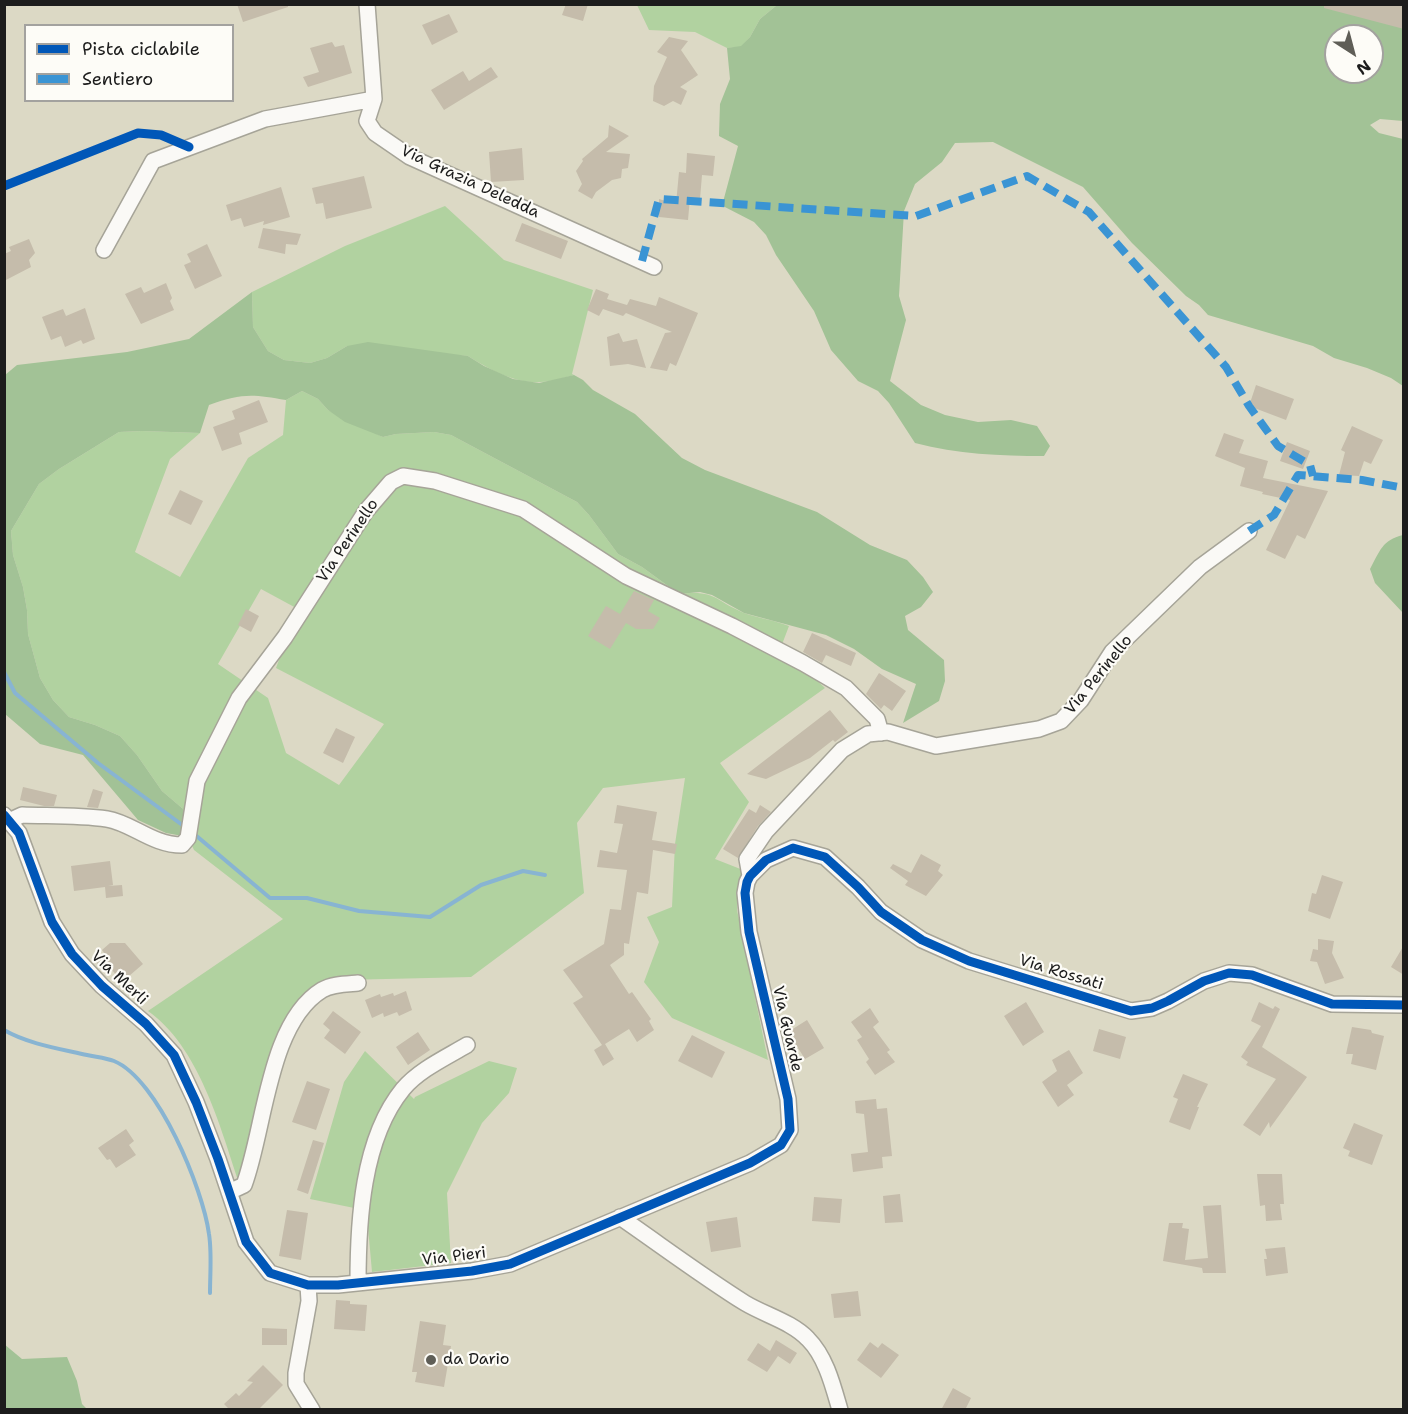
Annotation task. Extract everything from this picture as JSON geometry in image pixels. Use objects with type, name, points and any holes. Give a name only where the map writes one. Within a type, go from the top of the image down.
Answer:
[{"type":"street","name":"Via Grazia Deledda","points":[[367,4],[374,99],[367,121],[375,133],[410,157],[654,267]]},
{"type":"street","points":[[104,250],[153,161],[265,119],[374,99]]},
{"type":"street","name":"Via Perinello","points":[[7,818],[22,814],[109,819],[172,845],[182,845],[190,831],[197,782],[239,698],[285,637],[366,511],[391,482],[404,476],[435,481],[523,509],[626,576],[732,626],[846,688],[877,719],[881,733],[888,732],[936,746],[1039,729],[1061,721],[1081,700],[1112,652],[1200,567],[1249,531]]},
{"type":"street","points":[[748,879],[747,859],[766,831],[842,750],[868,735],[881,733]]},
{"type":"street","name":"Via Merli","points":[[7,818],[19,833],[52,922],[72,954],[102,986],[146,1024],[174,1055],[219,1159]]},
{"type":"street","name":"Via Rossati","points":[[748,879],[766,860],[793,848],[825,857],[881,912],[922,940],[969,961],[1131,1011],[1152,1008],[1204,981],[1229,973],[1252,975],[1332,1004],[1404,1005]]},
{"type":"street","name":"Via Guarde","points":[[748,879],[745,893],[748,932],[788,1099],[790,1130],[781,1145],[750,1162]]},
{"type":"street","points":[[229,1192],[244,1185],[261,1125],[273,1070],[285,1035],[297,1013],[323,989],[358,983]]},
{"type":"street","points":[[358,1283],[361,1202],[371,1160],[388,1111],[403,1089],[420,1074],[467,1045]]},
{"type":"street","name":"Via Pieri","points":[[219,1159],[246,1242],[270,1273],[308,1285],[358,1283],[472,1271],[510,1264],[750,1162]]},
{"type":"street","points":[[620,1217],[747,1304],[796,1329],[808,1339],[819,1353],[828,1372],[840,1410]]},
{"type":"street","points":[[308,1285],[309,1301],[296,1384],[312,1410]]},
{"type":"green space","points":[[1331,4],[1403,24],[1403,121],[1380,119],[1370,125],[1379,133],[1403,139],[1403,386],[1367,368],[1334,358],[1313,346],[1208,315],[1132,243],[1083,187],[993,142],[955,143],[942,162],[915,184],[904,211],[899,296],[906,320],[890,381],[921,405],[945,415],[978,422],[1011,420],[1037,426],[1050,446],[1044,456],[1028,456],[963,452],[915,443],[889,403],[878,391],[858,381],[831,350],[814,311],[776,255],[766,235],[754,222],[721,205],[738,146],[719,136],[720,104],[730,79],[727,48],[741,46],[750,37],[760,19],[777,5]]},
{"type":"green space","points":[[637,5],[777,5],[760,19],[750,37],[741,47],[727,48],[695,32],[649,30]]},
{"type":"green space","points":[[445,206],[504,260],[593,290],[572,374],[574,375],[548,381],[521,381],[502,375],[468,356],[347,346],[327,358],[310,363],[284,360],[268,351],[253,327],[252,292],[345,246]]},
{"type":"green space","points":[[252,292],[253,327],[268,351],[284,360],[310,363],[327,358],[347,346],[368,342],[468,356],[513,379],[539,383],[574,375],[593,390],[635,414],[682,458],[705,470],[817,512],[870,545],[907,560],[933,592],[921,607],[905,616],[908,630],[944,660],[945,681],[939,701],[903,723],[916,684],[882,669],[854,649],[826,635],[744,613],[712,595],[700,592],[679,594],[642,567],[618,554],[577,502],[451,435],[434,432],[383,437],[345,422],[328,410],[318,399],[302,391],[286,400],[256,396],[230,398],[209,405],[200,433],[119,432],[39,484],[11,531],[13,555],[27,610],[28,634],[40,678],[53,700],[69,717],[120,736],[137,755],[162,791],[182,808],[191,822],[188,837],[166,833],[138,820],[83,755],[40,744],[5,714],[5,375],[17,365],[127,352],[189,339]]},
{"type":"green space","points":[[302,391],[318,399],[328,410],[383,437],[434,432],[451,435],[577,502],[618,554],[642,567],[679,594],[708,595],[744,613],[789,626],[781,647],[825,688],[720,763],[749,802],[715,859],[743,870],[737,891],[737,910],[768,1060],[672,1018],[644,982],[659,942],[647,917],[672,907],[675,844],[685,778],[603,788],[577,823],[584,893],[471,977],[343,980],[293,1017],[239,1183],[206,1089],[194,1066],[166,1026],[148,1011],[283,919],[194,850],[188,837],[182,808],[162,791],[137,755],[120,736],[69,717],[53,700],[40,678],[28,634],[27,610],[13,555],[11,531],[39,484],[119,432],[200,433],[170,459],[135,552],[180,577],[248,458],[283,435],[286,400]],"holes":[[[261,589],[298,609],[276,668],[384,724],[339,785],[286,753],[268,698],[218,664]]]},
{"type":"green space","points":[[1404,535],[1403,613],[1375,583],[1370,569],[1386,543]]},
{"type":"green space","points":[[365,1051],[414,1099],[489,1061],[517,1068],[509,1093],[482,1123],[447,1193],[451,1263],[372,1272],[367,1216],[369,1211],[310,1199],[344,1082]]},
{"type":"green space","points":[[4,1344],[22,1359],[67,1357],[77,1381],[82,1404],[87,1409],[5,1409]]},
{"type":"building","points":[[237,4],[288,4],[288,7],[243,22]]},
{"type":"building","points":[[566,4],[588,4],[583,21],[562,15]]},
{"type":"building","points":[[1324,4],[1404,4],[1404,29],[1324,8]]},
{"type":"building","points":[[449,14],[458,32],[432,45],[422,25]]},
{"type":"building","points":[[669,37],[688,41],[681,50],[698,75],[680,87],[687,91],[681,105],[673,101],[664,106],[653,101],[654,86],[667,57],[657,52]]},
{"type":"building","points":[[332,42],[335,47],[344,45],[352,73],[308,87],[303,77],[319,72],[310,48]]},
{"type":"building","points":[[491,67],[498,77],[444,110],[431,90],[463,71],[469,81]]},
{"type":"building","points":[[609,125],[629,136],[606,152],[630,154],[628,168],[622,169],[621,178],[612,180],[596,192],[592,199],[578,191],[582,184],[576,171],[582,159],[608,137]]},
{"type":"building","points":[[522,148],[524,180],[491,182],[489,152]]},
{"type":"building","points":[[687,153],[715,156],[713,176],[702,175],[700,199],[690,198],[688,220],[659,217],[659,199],[676,204],[679,172],[686,173]]},
{"type":"building","points":[[364,176],[372,208],[326,219],[323,203],[316,204],[312,188]]},
{"type":"building","points":[[281,187],[290,217],[263,225],[264,221],[244,227],[241,218],[231,221],[226,205]]},
{"type":"building","points":[[522,223],[568,241],[561,259],[515,241]]},
{"type":"building","points":[[263,228],[301,234],[297,245],[286,244],[285,254],[258,248]]},
{"type":"building","points":[[29,239],[35,253],[29,260],[31,267],[4,281],[4,254],[11,251],[9,247]]},
{"type":"building","points":[[207,244],[222,276],[195,289],[184,265],[191,262],[187,254]]},
{"type":"building","points":[[166,283],[174,310],[141,324],[125,294],[141,287],[144,293]]},
{"type":"building","points":[[596,289],[609,294],[607,299],[627,305],[630,299],[656,306],[659,297],[698,313],[676,366],[670,363],[667,371],[650,368],[665,333],[672,332],[626,313],[623,316],[603,309],[599,316],[587,310]]},
{"type":"building","points":[[85,308],[95,339],[83,344],[81,340],[65,347],[61,336],[51,340],[42,317],[63,309],[66,316]]},
{"type":"building","points":[[619,333],[623,342],[637,339],[646,368],[628,364],[610,366],[607,337]]},
{"type":"building","points":[[1256,385],[1294,399],[1286,420],[1249,406]]},
{"type":"building","points":[[259,400],[268,422],[239,433],[242,444],[222,451],[213,427],[235,419],[232,411]]},
{"type":"building","points":[[1352,426],[1383,440],[1371,464],[1364,461],[1359,476],[1339,475],[1345,452],[1341,450]]},
{"type":"building","points":[[1224,433],[1244,440],[1239,453],[1268,461],[1263,478],[1328,491],[1305,539],[1297,535],[1285,559],[1266,550],[1290,500],[1240,486],[1245,468],[1215,456]]},
{"type":"building","points":[[1287,442],[1310,451],[1303,469],[1280,461]]},
{"type":"building","points":[[180,490],[203,501],[191,525],[168,514]]},
{"type":"building","points":[[634,591],[654,600],[648,611],[660,618],[653,629],[636,629],[626,623],[610,649],[588,636],[606,606],[620,614]]},
{"type":"building","points":[[246,609],[259,616],[251,632],[238,625]]},
{"type":"building","points":[[812,633],[856,653],[851,666],[826,655],[822,663],[803,652]]},
{"type":"building","points":[[879,673],[906,691],[892,711],[884,705],[881,709],[866,694]]},
{"type":"building","points":[[830,710],[848,732],[835,742],[833,740],[810,758],[766,779],[747,774]]},
{"type":"building","points":[[336,728],[355,737],[343,763],[323,753]]},
{"type":"building","points":[[23,787],[57,795],[54,806],[20,800]]},
{"type":"building","points":[[93,789],[103,792],[98,808],[87,807]]},
{"type":"building","points":[[617,805],[657,812],[652,840],[677,844],[675,854],[653,850],[648,894],[637,892],[629,944],[624,943],[624,955],[610,965],[629,994],[632,992],[651,1019],[649,1021],[654,1030],[637,1042],[629,1029],[605,1044],[614,1059],[603,1066],[594,1050],[602,1045],[573,1003],[583,997],[563,970],[604,944],[610,909],[621,910],[627,870],[597,867],[600,850],[617,853],[623,824],[614,823]]},
{"type":"building","points":[[760,805],[771,812],[758,826],[738,858],[723,849],[749,809],[756,813]]},
{"type":"building","points":[[921,854],[941,865],[938,871],[943,875],[926,896],[905,885],[908,881],[890,868],[893,864],[911,873]]},
{"type":"building","points":[[110,861],[113,885],[108,886],[122,885],[123,896],[106,898],[105,887],[74,891],[71,866]]},
{"type":"building","points":[[1322,875],[1343,882],[1330,919],[1308,911],[1312,893],[1316,894]]},
{"type":"building","points":[[1318,939],[1334,941],[1332,953],[1344,978],[1325,984],[1317,962],[1310,961],[1313,949],[1318,950]]},
{"type":"building","points":[[110,943],[125,943],[143,964],[122,982],[112,970],[107,975],[95,961],[105,954],[102,950]]},
{"type":"building","points":[[1404,945],[1404,975],[1391,967]]},
{"type":"building","points":[[406,991],[412,1010],[399,1016],[397,1012],[384,1017],[383,1013],[372,1018],[365,1000],[380,994],[381,997],[393,993],[394,996]]},
{"type":"building","points":[[1026,1002],[1044,1032],[1023,1046],[1004,1016]]},
{"type":"building","points":[[1259,1002],[1273,1009],[1275,1006],[1280,1009],[1262,1047],[1307,1077],[1270,1128],[1269,1122],[1260,1136],[1243,1125],[1276,1079],[1246,1065],[1248,1062],[1241,1057],[1261,1026],[1251,1021]]},
{"type":"building","points":[[870,1008],[879,1022],[873,1027],[890,1050],[887,1052],[895,1062],[875,1075],[866,1062],[869,1059],[857,1040],[862,1037],[851,1022]]},
{"type":"building","points":[[333,1011],[361,1032],[345,1054],[324,1038],[330,1030],[323,1024]]},
{"type":"building","points":[[807,1020],[824,1048],[805,1059],[788,1032]]},
{"type":"building","points":[[1352,1027],[1371,1030],[1372,1033],[1384,1036],[1376,1070],[1351,1064],[1353,1054],[1346,1054]]},
{"type":"building","points":[[1099,1029],[1126,1037],[1120,1059],[1093,1051]]},
{"type":"building","points":[[418,1032],[430,1050],[408,1065],[396,1047]]},
{"type":"building","points":[[692,1035],[725,1052],[712,1078],[678,1061]]},
{"type":"building","points":[[1069,1050],[1083,1073],[1067,1085],[1074,1095],[1058,1107],[1042,1082],[1057,1071],[1052,1060]]},
{"type":"building","points":[[1183,1074],[1208,1084],[1197,1107],[1199,1107],[1190,1130],[1169,1122],[1178,1099],[1173,1097]]},
{"type":"building","points":[[307,1081],[330,1089],[316,1130],[292,1122]]},
{"type":"building","points":[[876,1099],[877,1109],[887,1108],[892,1156],[882,1157],[883,1168],[853,1172],[851,1154],[868,1152],[864,1114],[856,1113],[855,1101]]},
{"type":"building","points":[[1354,1123],[1383,1135],[1372,1165],[1348,1156],[1350,1151],[1343,1148]]},
{"type":"building","points":[[126,1129],[134,1141],[129,1145],[136,1155],[116,1168],[98,1148]]},
{"type":"building","points":[[313,1140],[324,1143],[308,1194],[297,1190]]},
{"type":"building","points":[[1257,1174],[1282,1174],[1284,1204],[1280,1204],[1282,1220],[1266,1221],[1265,1205],[1260,1206]]},
{"type":"building","points":[[900,1194],[903,1222],[885,1223],[883,1196]]},
{"type":"building","points":[[814,1197],[842,1199],[840,1223],[812,1221]]},
{"type":"building","points":[[1221,1205],[1226,1273],[1203,1273],[1202,1268],[1163,1261],[1169,1223],[1183,1223],[1182,1228],[1189,1229],[1185,1260],[1208,1258],[1203,1206]]},
{"type":"building","points":[[287,1210],[308,1213],[301,1260],[279,1256]]},
{"type":"building","points":[[737,1217],[741,1247],[711,1252],[706,1222]]},
{"type":"building","points":[[1285,1247],[1288,1273],[1266,1276],[1265,1249]]},
{"type":"building","points":[[858,1291],[861,1316],[834,1318],[831,1294]]},
{"type":"building","points":[[336,1300],[367,1305],[365,1331],[334,1329]]},
{"type":"building","name":"da Dario","points":[[420,1321],[446,1325],[443,1345],[451,1346],[444,1387],[415,1382],[417,1372],[412,1372]]},
{"type":"building","points":[[262,1328],[287,1329],[287,1345],[262,1345]]},
{"type":"building","points":[[776,1340],[797,1353],[790,1364],[778,1356],[767,1372],[747,1360],[758,1343],[770,1351]]},
{"type":"building","points":[[870,1342],[878,1348],[882,1343],[899,1355],[881,1378],[857,1360]]},
{"type":"building","points":[[263,1365],[283,1385],[258,1410],[230,1410],[224,1404],[236,1393],[239,1396],[253,1382],[247,1381]]},
{"type":"building","points":[[953,1388],[971,1398],[965,1410],[941,1410]]},
{"type":"waterway","points":[[4,672],[15,693],[98,763],[185,827]]},
{"type":"waterway","points":[[193,833],[270,898],[307,898],[359,911],[430,917],[481,885],[523,871],[545,875]]},
{"type":"waterway","points":[[4,1030],[34,1042],[114,1061],[130,1072],[147,1089],[176,1137],[198,1191],[210,1241],[210,1293]]},
{"type":"marked path","points":[[642,261],[659,199],[916,216],[1027,176],[1089,212],[1226,367],[1249,406],[1278,446],[1310,465],[1313,476]]},
{"type":"marked path","points":[[1249,531],[1274,515],[1298,475],[1362,480],[1404,488]]},
{"type":"cycle path","points":[[4,186],[138,133],[161,135],[189,147]]},
{"type":"cycle path","points":[[4,815],[19,833],[52,922],[72,954],[102,986],[146,1024],[174,1055],[196,1102],[218,1159],[246,1242],[270,1273],[308,1285],[338,1285],[472,1271],[510,1264],[750,1163],[781,1145],[790,1130],[788,1099],[749,932],[745,893],[750,876],[766,860],[793,848],[825,857],[881,912],[922,940],[969,961],[1131,1011],[1152,1008],[1204,981],[1229,973],[1252,975],[1332,1004],[1404,1005]]},
{"type":"place","name":"da Dario","points":[[431,1360]]}]
